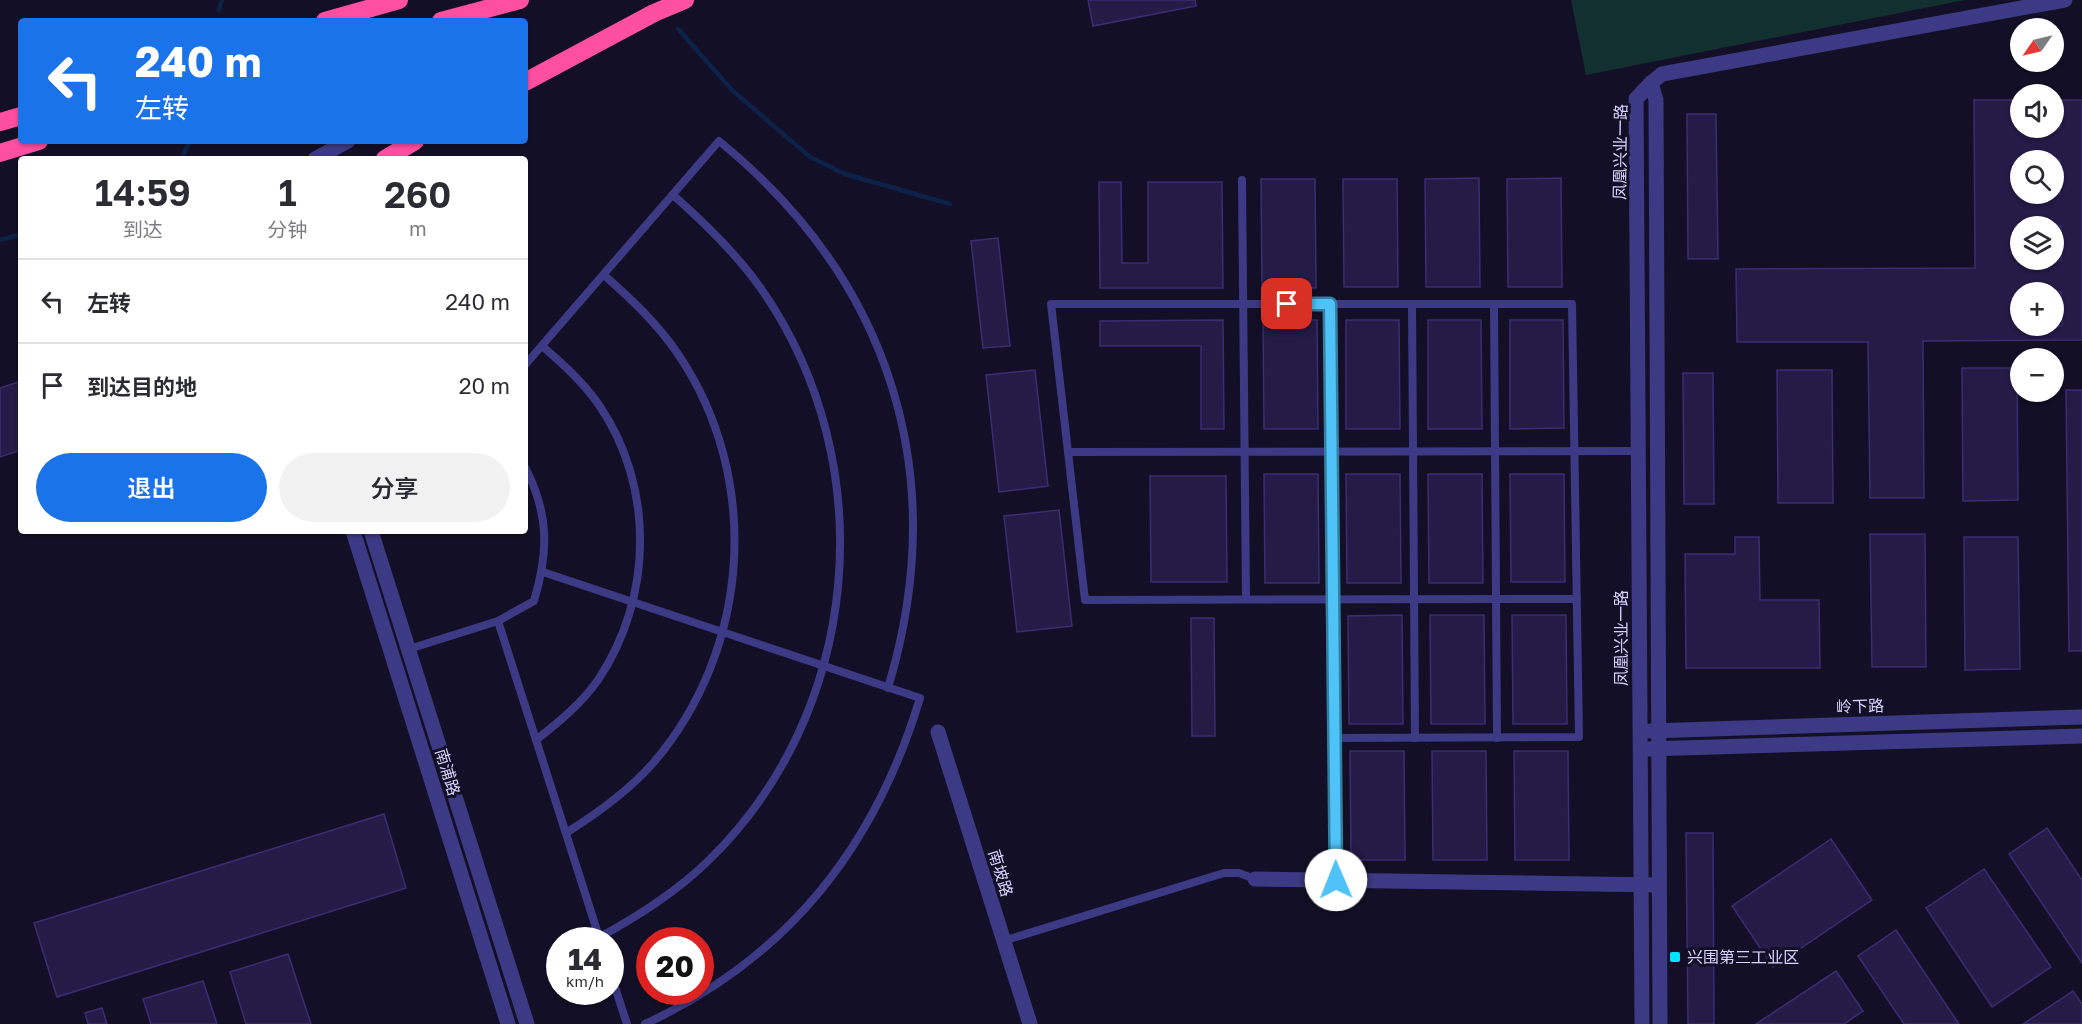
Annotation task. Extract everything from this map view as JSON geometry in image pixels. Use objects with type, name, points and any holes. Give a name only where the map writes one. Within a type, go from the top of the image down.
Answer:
[{"type":"highway","points":[[336,18],[399,0]]},
{"type":"highway","points":[[452,18],[520,0]]},
{"type":"highway","points":[[528,80],[654,13],[685,0]]},
{"type":"highway","points":[[0,122],[18,117]]},
{"type":"highway","points":[[0,153],[29,144]]},
{"type":"highway","points":[[390,156],[410,144]]},
{"type":"street","points":[[1660,1024],[1656,100],[1651,83],[1662,74],[2065,0]]},
{"type":"street","name":"凤凰兴业一路","points":[[1642,1024],[1636,99],[1651,83]]},
{"type":"street","points":[[320,156],[342,144]]},
{"type":"street","name":"南浦路","points":[[354,534],[508,1024]]},
{"type":"street","name":"南浦路","points":[[372,534],[527,1024]]},
{"type":"street","name":"岭下路","points":[[1639,731],[2082,717]]},
{"type":"street","name":"南坡路","points":[[938,732],[1030,1024]]},
{"type":"street","points":[[1640,749],[2082,736]]},
{"type":"street","points":[[1255,879],[1659,885]]},
{"type":"lane","points":[[528,362],[719,141],[770,186],[815,237],[846,284],[881,356],[901,420],[912,499],[913,555],[905,622],[888,688]]},
{"type":"lane","points":[[1242,180],[1246,599]]},
{"type":"lane","points":[[619,927],[682,884],[714,854],[750,813],[780,768],[801,729],[824,666],[838,604],[842,538],[836,472],[820,409],[796,348],[762,291],[721,240],[673,195]]},
{"type":"lane","points":[[566,833],[597,813],[626,790],[653,763],[695,702],[711,668],[723,633],[731,597],[735,561],[733,507],[724,453],[712,418],[678,354],[656,325],[603,275]]},
{"type":"lane","points":[[1334,738],[1579,737],[1575,451],[1572,304],[1051,304],[1084,600],[1577,599]]},
{"type":"lane","points":[[1330,304],[1336,880]]},
{"type":"lane","points":[[1412,304],[1415,738]]},
{"type":"lane","points":[[1494,304],[1497,738]]},
{"type":"lane","points":[[536,740],[569,713],[597,680],[619,643],[633,603],[640,552],[640,521],[633,480],[619,441],[599,405],[573,373],[542,346]]},
{"type":"lane","points":[[1068,452],[1638,451]]},
{"type":"lane","points":[[409,649],[498,621],[534,601],[543,572],[546,543],[543,514],[528,473]]},
{"type":"lane","points":[[543,572],[920,698],[909,735],[887,788],[859,838],[838,869],[788,927],[759,952],[697,997],[645,1024]]},
{"type":"lane","points":[[498,621],[596,927]]},
{"type":"lane","points":[[1003,941],[1224,873],[1239,873],[1255,879]]},
{"type":"lane","points":[[621,1005],[627,1024]]},
{"type":"green space","points":[[1571,0],[1965,0],[1586,75]]},
{"type":"building","points":[[1088,0],[1195,0],[1196,6],[1093,26]]},
{"type":"building","points":[[1974,100],[2010,100],[2010,138],[2064,138],[2064,100],[2082,100],[2082,340],[1923,341],[1924,498],[1870,498],[1868,342],[1737,342],[1736,269],[1975,268]]},
{"type":"building","points":[[1687,114],[1716,114],[1718,259],[1688,259]]},
{"type":"building","points":[[1479,178],[1480,287],[1426,287],[1425,179]]},
{"type":"building","points":[[1561,178],[1562,287],[1508,287],[1507,179]]},
{"type":"building","points":[[1261,179],[1315,179],[1316,288],[1262,288]]},
{"type":"building","points":[[1343,179],[1397,179],[1398,287],[1344,287]]},
{"type":"building","points":[[1099,182],[1121,182],[1122,263],[1148,263],[1148,182],[1222,182],[1223,288],[1100,288]]},
{"type":"building","points":[[998,238],[1010,346],[983,348],[971,241]]},
{"type":"building","points":[[1223,320],[1224,429],[1201,429],[1201,346],[1100,346],[1100,321]]},
{"type":"building","points":[[1263,320],[1317,320],[1318,429],[1264,429]]},
{"type":"building","points":[[1346,320],[1399,320],[1400,429],[1346,429]]},
{"type":"building","points":[[1428,320],[1481,320],[1482,429],[1428,429]]},
{"type":"building","points":[[1510,320],[1563,320],[1564,428],[1510,429]]},
{"type":"building","points":[[1962,368],[2010,368],[2010,402],[2017,402],[2018,500],[1963,501]]},
{"type":"building","points":[[1035,370],[1048,486],[999,492],[986,375]]},
{"type":"building","points":[[1777,370],[1832,370],[1833,503],[1778,503]]},
{"type":"building","points":[[1683,373],[1713,373],[1714,504],[1684,504]]},
{"type":"building","points":[[18,382],[18,451],[0,457],[0,388]]},
{"type":"building","points":[[2066,390],[2082,390],[2082,651],[2069,651]]},
{"type":"building","points":[[1264,474],[1318,474],[1319,583],[1265,583]]},
{"type":"building","points":[[1346,474],[1400,474],[1401,583],[1347,583]]},
{"type":"building","points":[[1428,474],[1482,474],[1483,583],[1429,583]]},
{"type":"building","points":[[1510,474],[1564,474],[1565,582],[1511,582]]},
{"type":"building","points":[[1150,476],[1226,476],[1227,582],[1151,582]]},
{"type":"building","points":[[1059,510],[1072,626],[1017,632],[1004,516]]},
{"type":"building","points":[[1870,534],[1925,534],[1926,667],[1872,667]]},
{"type":"building","points":[[1735,537],[1759,537],[1760,600],[1819,600],[1820,668],[1686,668],[1685,554],[1735,554]]},
{"type":"building","points":[[1964,537],[2018,537],[2020,669],[1965,670]]},
{"type":"building","points":[[1402,615],[1403,724],[1349,724],[1348,616]]},
{"type":"building","points":[[1430,615],[1484,615],[1485,724],[1431,724]]},
{"type":"building","points":[[1512,615],[1566,615],[1567,724],[1513,724]]},
{"type":"building","points":[[1191,618],[1214,618],[1215,736],[1192,736]]},
{"type":"building","points":[[1350,751],[1404,751],[1405,860],[1351,860]]},
{"type":"building","points":[[1432,751],[1486,751],[1487,860],[1433,860]]},
{"type":"building","points":[[1514,751],[1568,751],[1569,860],[1515,860]]},
{"type":"building","points":[[384,814],[406,888],[57,997],[34,923]]},
{"type":"building","points":[[2047,828],[2082,880],[2082,963],[2009,854]]},
{"type":"building","points":[[1686,833],[1713,833],[1714,1024],[1688,1024]]},
{"type":"building","points":[[1831,839],[1872,900],[1773,967],[1732,906]]},
{"type":"building","points":[[1984,869],[2051,967],[1992,1007],[1926,908]]},
{"type":"building","points":[[1896,930],[1959,1024],[1904,1024],[1858,956]]},
{"type":"building","points":[[288,954],[311,1024],[246,1024],[230,972]]},
{"type":"building","points":[[1836,971],[1863,1011],[1844,1024],[1756,1024]]},
{"type":"building","points":[[203,981],[217,1024],[151,1024],[143,999]]},
{"type":"building","points":[[2073,991],[2082,1004],[2082,1024],[2023,1024]]},
{"type":"building","points":[[102,1008],[107,1024],[88,1024],[85,1013]]},
{"type":"waterway","points":[[219,10],[222,0]]},
{"type":"waterway","points":[[678,29],[733,91],[810,157],[845,174],[950,204]]},
{"type":"waterway","points":[[182,156],[188,144]]},
{"type":"waterway","points":[[0,240],[18,235]]},
{"type":"tunnel","points":[[489,0],[489,18]]},
{"type":"place","name":"兴围第三工业区","points":[[1675,957]]},
{"type":"route","points":[[1287,304],[1330,304],[1336,880]]}]
